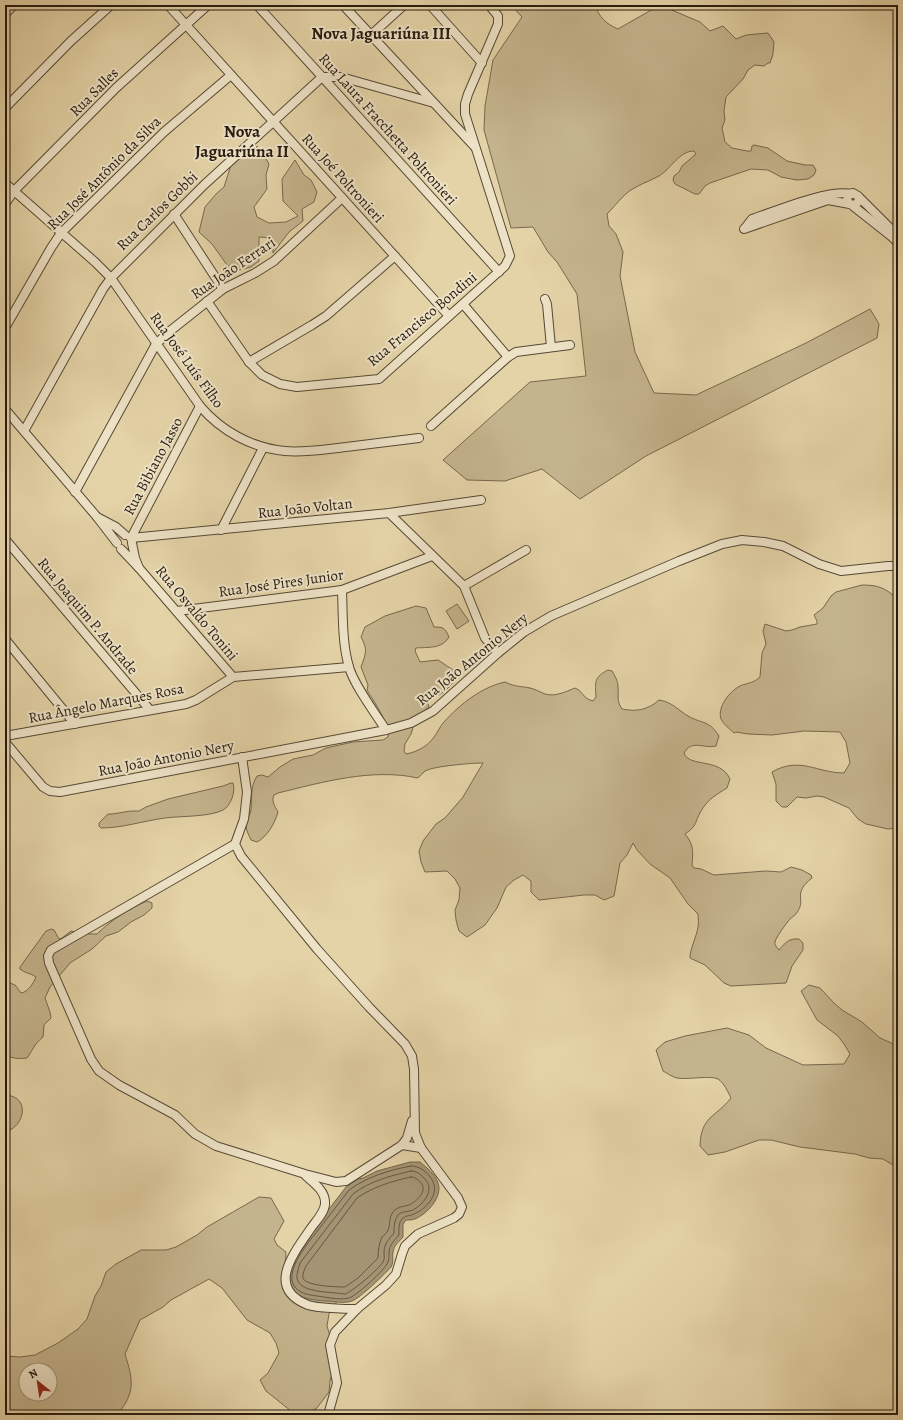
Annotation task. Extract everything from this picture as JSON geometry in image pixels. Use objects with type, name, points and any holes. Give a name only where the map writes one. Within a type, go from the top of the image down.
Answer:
[{"type":"street","points":[[5,14],[14,5]]},
{"type":"street","points":[[5,108],[71,41],[111,5]]},
{"type":"street","name":"Rua Joé Poltronieri","points":[[168,5],[449,316]]},
{"type":"street","name":"Rua Salles","points":[[5,204],[14,192],[116,88],[208,5]]},
{"type":"street","name":"Rua Laura Fracchetta Poltronieri","points":[[257,5],[499,272]]},
{"type":"street","points":[[342,5],[476,148]]},
{"type":"street","points":[[370,36],[404,5]]},
{"type":"street","points":[[430,5],[482,63]]},
{"type":"street","points":[[476,148],[465,114],[465,104],[498,24],[498,16],[489,5]]},
{"type":"street","name":"Rua José Antônio da Silva","points":[[5,328],[61,233],[164,132],[231,75]]},
{"type":"street","points":[[322,77],[341,77],[434,103]]},
{"type":"street","name":"Rua Carlos Gobbi","points":[[24,430],[103,289],[111,278],[204,185],[322,77]]},
{"type":"street","name":"Rua Francisco Bondini","points":[[207,301],[249,362],[262,375],[280,384],[297,387],[379,379],[499,272],[508,261],[510,256],[476,148]]},
{"type":"street","name":"Rua José Luís Filho","points":[[5,183],[95,262],[111,278],[200,406],[210,418],[224,428],[263,448],[285,452],[306,452],[419,438]]},
{"type":"street","points":[[851,205],[858,203],[860,199],[855,195],[844,192],[827,194],[752,219],[744,229],[828,200],[851,205],[891,236],[898,244]]},
{"type":"street","points":[[855,195],[898,236]]},
{"type":"street","name":"Rua João Ferrari","points":[[75,492],[156,344],[223,289],[255,273],[274,260],[342,198]]},
{"type":"street","points":[[174,214],[223,289]]},
{"type":"street","points":[[249,362],[326,316],[395,256]]},
{"type":"street","points":[[545,299],[547,304],[552,347]]},
{"type":"street","points":[[463,304],[508,357]]},
{"type":"street","points":[[431,426],[508,357],[516,352],[570,345]]},
{"type":"street","name":"Rua Bibiano Jasso","points":[[130,539],[200,406]]},
{"type":"street","name":"Rua Osvaldo Tonini","points":[[5,409],[97,517],[119,546],[177,611],[232,677]]},
{"type":"street","points":[[222,530],[263,448]]},
{"type":"street","name":"Rua João Voltan","points":[[130,539],[389,513],[481,500]]},
{"type":"street","points":[[389,513],[464,586],[485,638],[498,653]]},
{"type":"street","name":"Rua Osvaldo Tonini","points":[[97,517],[116,528],[130,539],[139,568]]},
{"type":"street","points":[[119,538],[130,539],[129,549],[119,546],[119,538]]},
{"type":"street","name":"Rua João Antonio Nery","points":[[5,742],[43,787],[50,791],[60,792],[386,730],[411,723],[433,711],[498,653],[524,632],[550,616],[679,560],[722,544],[742,540],[764,542],[783,546],[819,564],[841,571],[898,566]]},
{"type":"street","name":"Rua Joaquim P. Andrade","points":[[6,542],[150,710]]},
{"type":"street","points":[[464,586],[526,550]]},
{"type":"street","name":"Rua José Pires Junior","points":[[177,611],[342,590],[432,556]]},
{"type":"street","points":[[342,590],[344,640],[349,667],[354,679],[386,730]]},
{"type":"street","points":[[5,639],[75,724]]},
{"type":"street","name":"Rua Ângelo Marques Rosa","points":[[5,736],[186,704],[196,700],[232,677],[349,667]]},
{"type":"street","points":[[242,757],[247,792],[244,819],[235,844],[51,950],[48,956],[49,963],[90,1059],[99,1071],[119,1085],[175,1115],[195,1134],[216,1146],[305,1174],[336,1182],[346,1180],[402,1145],[407,1138],[414,1110]]},
{"type":"street","points":[[235,844],[241,856],[317,949],[369,1007],[405,1044],[412,1056],[414,1069],[415,1132],[421,1148],[458,1198],[462,1207],[459,1214],[454,1218],[418,1234],[405,1246],[396,1274],[386,1285],[357,1309],[335,1332],[330,1345],[337,1383],[328,1415]]},
{"type":"street","points":[[402,1145],[421,1148]]},
{"type":"street","points":[[305,1174],[320,1188],[326,1203],[320,1215],[290,1260],[285,1275],[287,1286],[293,1296],[309,1306],[357,1309]]},
{"type":"shaded area","points":[[511,5],[595,5],[604,20],[618,29],[660,5],[700,22],[710,31],[723,26],[736,39],[746,35],[768,33],[774,42],[773,54],[770,63],[764,66],[755,65],[748,70],[743,79],[726,97],[724,111],[725,120],[722,128],[725,142],[732,148],[747,151],[751,151],[752,146],[754,145],[768,148],[787,161],[805,165],[813,165],[816,170],[814,175],[808,179],[797,180],[781,177],[768,170],[751,169],[710,183],[705,186],[699,194],[695,194],[675,184],[673,180],[674,176],[679,172],[682,166],[696,154],[694,151],[684,154],[664,173],[628,192],[607,214],[609,226],[616,234],[623,252],[620,276],[635,352],[654,393],[696,395],[806,343],[870,309],[879,324],[877,338],[646,456],[580,499],[542,469],[505,481],[467,480],[443,460],[530,382],[586,376],[577,294],[533,227],[511,228],[484,130],[485,106],[493,60],[522,17]]},
{"type":"shaded area","points":[[257,146],[269,164],[266,175],[267,189],[254,207],[257,217],[269,223],[286,222],[298,216],[283,201],[282,179],[295,160],[304,175],[311,180],[317,192],[314,202],[302,209],[303,221],[289,232],[273,253],[272,238],[259,237],[259,261],[251,267],[239,270],[227,265],[212,244],[199,232],[205,207],[224,187],[231,165],[243,156],[251,158]]},
{"type":"shaded area","points":[[862,585],[882,588],[898,599],[898,828],[888,829],[866,824],[858,819],[849,808],[824,797],[797,797],[787,807],[782,807],[776,801],[776,784],[772,772],[782,767],[800,765],[825,771],[844,773],[850,763],[846,742],[840,732],[804,731],[772,735],[734,733],[723,723],[720,714],[725,700],[736,688],[753,682],[760,677],[762,653],[766,644],[763,631],[765,624],[786,631],[817,624],[814,615],[823,608],[831,596],[836,592]]},
{"type":"shaded area","points":[[457,604],[469,621],[457,629],[446,611]]},
{"type":"shaded area","points":[[416,606],[426,608],[434,627],[444,629],[449,637],[443,644],[416,648],[415,651],[420,662],[438,660],[456,672],[457,676],[449,687],[442,693],[430,696],[424,693],[429,707],[416,718],[411,734],[405,744],[404,751],[406,754],[414,752],[425,746],[432,740],[450,715],[472,697],[496,684],[505,682],[515,686],[532,688],[549,695],[560,694],[575,688],[593,701],[596,697],[596,680],[600,675],[608,670],[612,671],[617,681],[618,700],[622,709],[642,709],[651,706],[659,700],[664,701],[688,716],[712,727],[719,736],[716,746],[711,747],[694,745],[687,749],[684,753],[687,758],[719,768],[725,772],[730,779],[727,788],[709,800],[701,811],[694,826],[685,834],[692,848],[692,865],[694,868],[701,869],[714,875],[766,871],[781,872],[791,867],[802,870],[811,875],[812,878],[802,888],[800,896],[801,903],[798,911],[786,924],[775,942],[775,945],[779,950],[785,943],[792,939],[799,939],[803,943],[803,950],[792,966],[786,983],[731,986],[724,983],[705,965],[690,958],[698,925],[698,914],[688,904],[670,878],[650,864],[637,850],[633,843],[627,855],[620,863],[614,896],[604,900],[595,895],[584,895],[539,900],[531,892],[531,881],[523,875],[506,887],[497,908],[485,925],[467,937],[459,931],[456,920],[455,910],[459,900],[460,888],[455,879],[447,871],[425,872],[419,851],[423,841],[436,824],[445,818],[463,797],[483,763],[462,764],[430,769],[425,771],[418,778],[401,775],[365,775],[330,781],[278,793],[273,797],[274,804],[278,812],[273,825],[261,840],[257,842],[251,840],[246,825],[251,810],[252,788],[257,776],[262,775],[268,777],[293,759],[313,755],[326,748],[353,742],[383,740],[388,737],[387,726],[367,690],[368,685],[361,667],[366,652],[365,645],[361,637],[365,627],[385,616]]},
{"type":"shaded area","points":[[233,783],[234,790],[230,802],[223,810],[211,814],[165,818],[117,827],[101,828],[99,826],[99,823],[108,814],[139,811],[168,799]]},
{"type":"shaded area","points":[[147,901],[152,903],[152,908],[118,932],[106,936],[92,949],[70,963],[50,987],[45,998],[51,1018],[44,1025],[43,1037],[27,1058],[10,1057],[5,1054],[5,981],[15,985],[21,993],[30,987],[36,977],[20,969],[20,967],[46,931],[51,929],[54,930],[59,939],[71,931],[81,934],[97,934],[120,915]]},
{"type":"shaded area","points":[[809,985],[820,988],[842,1010],[862,1022],[880,1038],[898,1046],[898,1168],[883,1159],[800,1147],[771,1140],[759,1140],[725,1152],[708,1155],[700,1146],[703,1129],[710,1118],[731,1098],[727,1090],[718,1079],[704,1077],[677,1078],[663,1071],[656,1050],[665,1042],[685,1036],[727,1028],[749,1035],[766,1048],[803,1065],[844,1064],[850,1054],[838,1036],[817,1020],[801,991]]},
{"type":"shaded area","points":[[5,1095],[19,1100],[22,1106],[22,1112],[21,1118],[17,1124],[12,1129],[5,1132]]},
{"type":"shaded area","points":[[259,1197],[271,1198],[284,1221],[274,1239],[277,1245],[286,1252],[285,1276],[343,1292],[329,1314],[327,1326],[333,1346],[333,1370],[329,1392],[316,1409],[302,1414],[291,1411],[266,1391],[260,1380],[268,1373],[279,1353],[276,1343],[270,1333],[247,1320],[222,1288],[209,1279],[171,1300],[163,1307],[140,1320],[125,1354],[130,1371],[130,1392],[123,1407],[117,1415],[5,1415],[5,1356],[20,1357],[35,1355],[58,1343],[78,1329],[87,1319],[95,1296],[101,1286],[106,1272],[116,1264],[141,1250],[166,1250],[176,1247],[197,1235],[207,1227]]},
{"type":"water","points":[[410,1162],[420,1162],[433,1174],[438,1183],[438,1194],[433,1204],[420,1217],[412,1220],[406,1220],[403,1224],[403,1237],[396,1245],[394,1250],[391,1267],[366,1291],[349,1302],[313,1300],[296,1292],[288,1283],[292,1259],[346,1187],[358,1179],[377,1171]]},
{"type":"district","name":"Nova Jaguariúna III","points":[[381,33]]},
{"type":"district","name":"Nova Jaguariúna II","points":[[242,141]]}]
